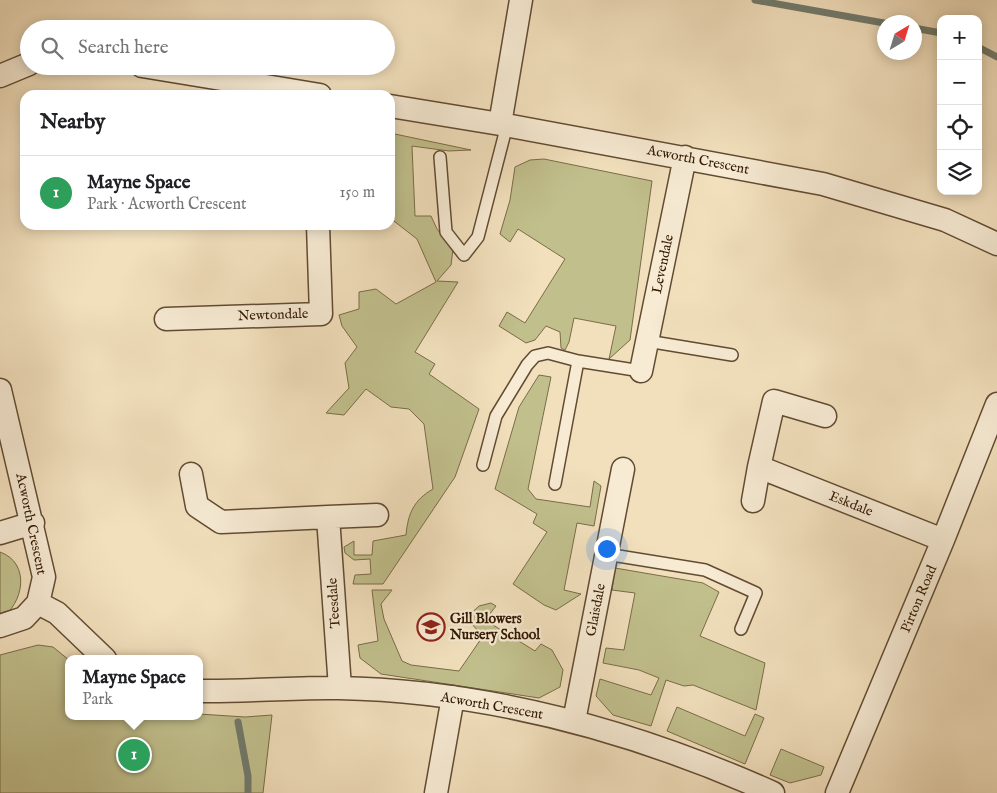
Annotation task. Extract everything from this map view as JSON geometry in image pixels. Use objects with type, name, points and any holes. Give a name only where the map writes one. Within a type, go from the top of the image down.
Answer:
[{"type":"street","points":[[504,124],[521,0]]},
{"type":"street","points":[[0,76],[20,68]]},
{"type":"street","points":[[196,75],[286,90]]},
{"type":"street","name":"Acworth Crescent","points":[[395,107],[504,124],[823,184],[945,220],[997,244]]},
{"type":"street","name":"Levendale","points":[[641,371],[685,157]]},
{"type":"street","name":"Newtondale","points":[[166,319],[321,314],[318,230]]},
{"type":"street","name":"Acworth Crescent","points":[[1,395],[33,523],[44,577],[38,603]]},
{"type":"street","points":[[753,501],[774,401],[825,416]]},
{"type":"street","name":"Pirton Road","points":[[837,793],[943,540],[997,404]]},
{"type":"street","name":"Eskdale","points":[[759,467],[943,540]]},
{"type":"street","name":"Glaisdale","points":[[574,721],[623,469]]},
{"type":"street","points":[[191,474],[197,506],[221,522],[377,515]]},
{"type":"street","name":"Teesdale","points":[[328,518],[340,688]]},
{"type":"street","points":[[0,533],[33,523]]},
{"type":"street","points":[[0,626],[24,618],[38,603],[57,613],[100,655]]},
{"type":"street","name":"Acworth Crescent","points":[[203,691],[340,688],[452,697],[574,721],[708,764],[773,793]]},
{"type":"street","points":[[436,793],[452,697]]},
{"type":"lane","points":[[440,157],[446,232],[464,254],[478,237],[504,124]]},
{"type":"lane","points":[[647,341],[732,355]]},
{"type":"lane","points":[[483,465],[496,416],[527,365],[535,356],[548,353],[578,362],[641,371]]},
{"type":"lane","points":[[555,484],[578,362]]},
{"type":"lane","points":[[606,554],[705,570],[756,593],[742,629]]},
{"type":"shaded area","points":[[395,134],[471,150],[449,151],[412,146],[415,216],[431,216],[437,229],[453,249],[451,265],[437,281],[458,282],[415,352],[435,364],[429,374],[479,409],[455,477],[383,584],[353,584],[355,575],[371,574],[370,559],[354,560],[345,553],[344,547],[354,541],[354,555],[372,555],[373,541],[406,535],[408,520],[413,508],[426,493],[433,489],[424,424],[409,409],[391,407],[366,389],[344,415],[326,413],[349,388],[345,363],[357,347],[342,326],[339,315],[359,309],[359,292],[376,289],[396,304],[436,282],[417,239],[395,222]]},
{"type":"shaded area","points":[[544,159],[652,181],[630,340],[609,359],[616,326],[574,318],[569,342],[565,350],[561,348],[560,332],[546,326],[535,340],[526,343],[499,326],[507,312],[525,323],[565,259],[518,229],[510,242],[500,234],[510,200],[515,167],[530,160]]},
{"type":"shaded area","points":[[539,375],[551,377],[528,489],[536,499],[590,507],[594,481],[601,486],[594,526],[577,523],[564,590],[581,594],[556,610],[544,605],[513,584],[547,532],[533,523],[537,514],[495,489],[519,407]]},
{"type":"shaded area","points":[[0,552],[10,557],[16,565],[20,574],[21,584],[14,604],[0,619]]},
{"type":"shaded area","points":[[615,568],[703,583],[719,592],[700,636],[765,663],[756,710],[693,685],[684,686],[666,680],[651,726],[613,715],[596,696],[600,679],[651,695],[659,678],[639,670],[603,663],[606,648],[624,650],[635,593],[612,590]]},
{"type":"shaded area","points":[[372,590],[392,590],[381,604],[384,619],[402,661],[411,665],[459,671],[483,636],[466,618],[479,606],[491,603],[496,606],[485,620],[535,651],[541,644],[552,650],[563,670],[560,687],[539,698],[381,674],[360,658],[358,645],[378,641]]},
{"type":"shaded area","points":[[38,645],[53,647],[65,657],[65,720],[203,720],[203,714],[245,717],[272,715],[263,793],[0,793],[0,655]]},
{"type":"shaded area","points":[[677,707],[745,736],[755,714],[764,718],[745,764],[667,731]]},
{"type":"shaded area","points":[[781,749],[824,767],[821,775],[790,783],[770,775]]},
{"type":"waterway","points":[[755,0],[877,22]]},
{"type":"waterway","points":[[922,29],[937,32]]},
{"type":"waterway","points":[[982,49],[997,57]]},
{"type":"waterway","points":[[238,722],[248,776],[248,793]]},
{"type":"place","name":"Gill Blowers Nursery School","points":[[431,627]]},
{"type":"place","name":"Mayne Space","points":[[134,755]]}]
